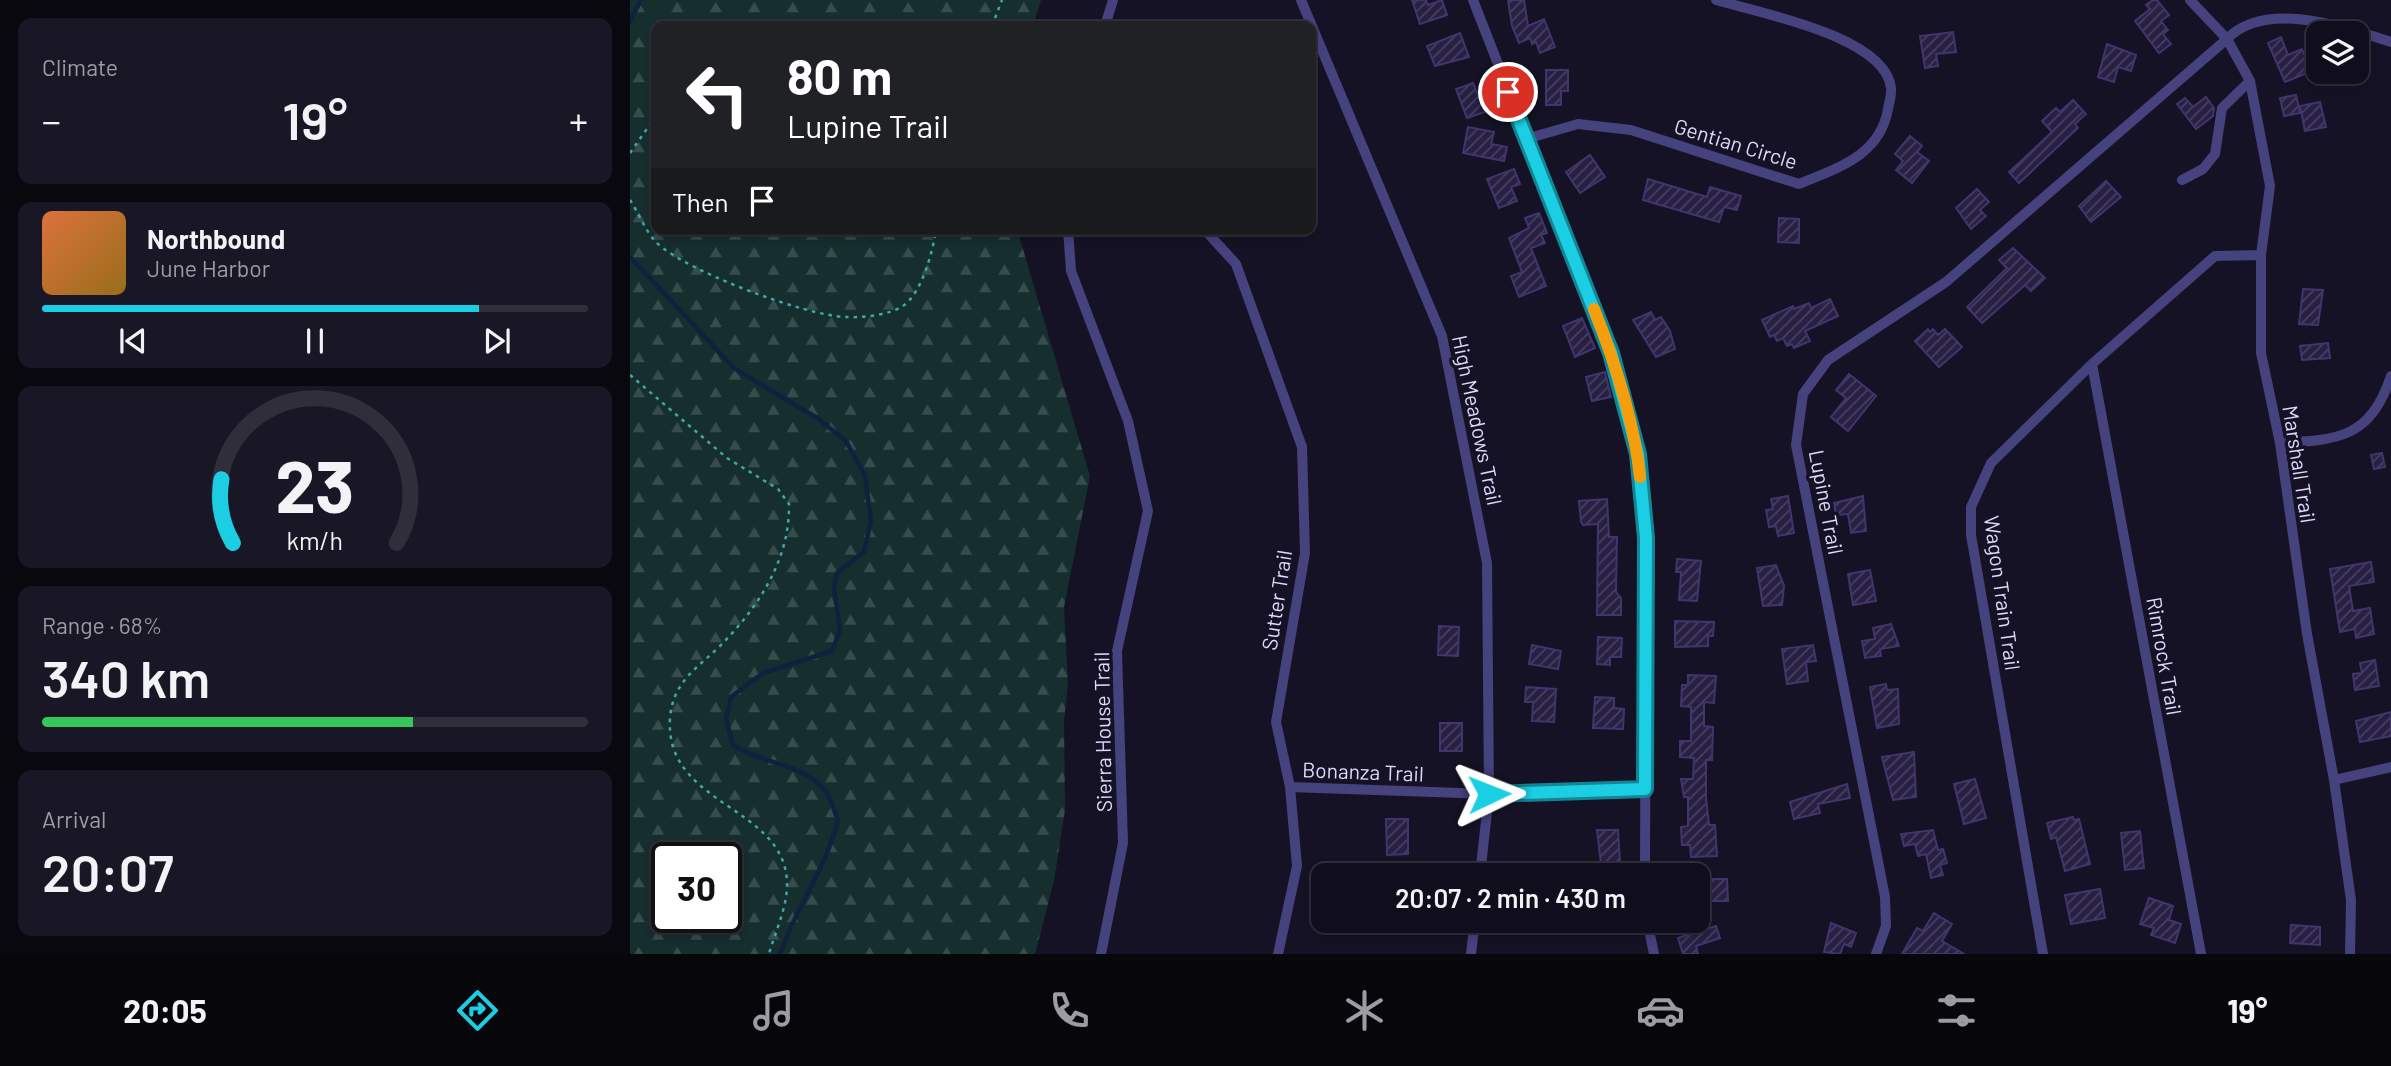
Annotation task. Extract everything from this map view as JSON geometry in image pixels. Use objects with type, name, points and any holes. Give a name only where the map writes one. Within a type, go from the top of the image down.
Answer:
[{"type":"street","points":[[1107,21],[1113,0]]},
{"type":"street","name":"High Meadows Trail","points":[[1301,0],[1310,21]]},
{"type":"street","points":[[1473,0],[1611,353],[1638,454],[1646,538],[1645,863]]},
{"type":"street","name":"Gentian Circle","points":[[1526,139],[1578,124],[1631,130],[1799,184],[1858,159],[1885,125],[1891,87],[1873,55],[1842,37],[1716,0]]},
{"type":"street","name":"Marshall Trail","points":[[2190,0],[2227,39],[2250,81],[2270,186],[2261,255],[2261,354],[2280,443],[2307,635],[2334,780],[2351,900],[2350,954]]},
{"type":"street","name":"Lupine Trail","points":[[1877,954],[1886,926],[1885,897],[1796,444],[1802,394],[1828,360],[1946,282],[2227,39],[2245,19],[2260,13],[2286,10],[2391,42]]},
{"type":"street","name":"High Meadows Trail","points":[[1316,36],[1442,336],[1487,563],[1489,794],[1481,863]]},
{"type":"street","points":[[2182,180],[2203,169],[2214,154],[2222,108],[2250,81]]},
{"type":"street","name":"Sierra House Trail","points":[[1068,235],[1071,271],[1128,421],[1148,512],[1117,651],[1123,843],[1101,954]]},
{"type":"street","name":"Sutter Trail","points":[[1209,235],[1236,264],[1302,447],[1306,553],[1276,722],[1290,787],[1297,866],[1278,954]]},
{"type":"street","name":"Wagon Train Trail","points":[[2043,954],[1971,535],[1971,506],[1991,464],[2092,364],[2216,256],[2261,255]]},
{"type":"street","name":"Rimrock Trail","points":[[2092,364],[2200,954]]},
{"type":"street","points":[[2280,443],[2332,440],[2361,428],[2383,400],[2391,376]]},
{"type":"street","points":[[2334,780],[2391,767]]},
{"type":"street","name":"Bonanza Trail","points":[[1290,787],[1489,794],[1645,789]]},
{"type":"street","points":[[1471,954],[1473,933]]},
{"type":"street","points":[[1650,933],[1654,954]]},
{"type":"path","points":[[994,21],[1002,0]]},
{"type":"path","points":[[630,153],[651,123]]},
{"type":"path","points":[[630,200],[651,234]]},
{"type":"path","points":[[652,235],[684,262],[791,305],[845,317],[888,312],[905,305],[922,279],[935,235]]},
{"type":"path","points":[[630,375],[727,458],[778,489],[789,504],[790,525],[785,546],[766,589],[731,633],[692,668],[677,691],[670,717],[674,755],[684,772],[760,831],[784,867],[787,882],[785,899],[769,954]]},
{"type":"green space","points":[[630,0],[1041,0],[1035,21],[651,21],[651,235],[1019,235],[1090,476],[1064,607],[1068,683],[1064,720],[1065,810],[1054,881],[1035,954],[630,954]]},
{"type":"building","points":[[1412,0],[1426,0],[1428,5],[1442,0],[1447,15],[1420,24]]},
{"type":"building","points":[[1508,0],[1524,0],[1528,26],[1544,19],[1555,47],[1540,53],[1536,42],[1532,44],[1530,38],[1519,43],[1512,26]]},
{"type":"building","points":[[2157,0],[2169,15],[2161,21],[2168,30],[2163,34],[2171,44],[2159,53],[2135,21],[2150,9],[2146,5]]},
{"type":"building","points":[[1953,32],[1956,52],[1936,54],[1938,66],[1925,68],[1920,36]]},
{"type":"building","points":[[1460,33],[1469,57],[1435,66],[1427,46]]},
{"type":"building","points":[[2281,37],[2288,55],[2302,49],[2306,58],[2306,73],[2285,82],[2268,43]]},
{"type":"building","points":[[2107,44],[2136,55],[2131,71],[2118,67],[2114,82],[2098,77]]},
{"type":"building","points":[[1546,70],[1568,70],[1568,91],[1561,91],[1561,105],[1546,105]]},
{"type":"building","points":[[1473,83],[1485,112],[1467,118],[1456,89]]},
{"type":"building","points":[[2296,95],[2300,113],[2284,116],[2280,98]]},
{"type":"building","points":[[2206,97],[2214,108],[2213,116],[2196,129],[2177,104],[2185,98],[2193,107]]},
{"type":"building","points":[[2073,100],[2086,114],[2075,124],[2078,128],[2019,183],[2009,172],[2052,132],[2042,121],[2056,108],[2060,112]]},
{"type":"building","points":[[2320,102],[2326,127],[2305,131],[2300,106]]},
{"type":"building","points":[[1468,127],[1494,132],[1491,144],[1507,147],[1504,161],[1463,153]]},
{"type":"building","points":[[1910,136],[1922,146],[1917,152],[1929,161],[1912,183],[1896,170],[1903,161],[1895,154]]},
{"type":"building","points":[[1590,155],[1605,177],[1580,193],[1566,172]]},
{"type":"building","points":[[1514,169],[1520,184],[1511,187],[1517,201],[1499,208],[1487,179]]},
{"type":"building","points":[[1648,179],[1707,197],[1710,187],[1741,196],[1737,210],[1724,207],[1719,222],[1643,200]]},
{"type":"building","points":[[2106,181],[2121,197],[2091,222],[2079,206]]},
{"type":"building","points":[[1977,189],[1989,202],[1980,210],[1986,216],[1971,229],[1956,208]]},
{"type":"building","points":[[1539,213],[1547,233],[1541,235],[1545,243],[1531,248],[1546,286],[1519,297],[1511,276],[1522,272],[1509,238],[1529,228],[1525,218]]},
{"type":"building","points":[[1779,218],[1799,219],[1799,243],[1778,242]]},
{"type":"building","points":[[2013,248],[2045,278],[2031,291],[2025,285],[1982,323],[1967,307],[2007,268],[1999,260]]},
{"type":"building","points":[[2303,289],[2323,290],[2318,325],[2299,324]]},
{"type":"building","points":[[1830,299],[1838,316],[1805,331],[1810,341],[1794,348],[1792,344],[1787,346],[1783,338],[1777,341],[1774,335],[1770,337],[1762,320],[1793,306],[1794,309],[1809,303],[1811,308]]},
{"type":"building","points":[[1651,312],[1655,320],[1661,317],[1670,331],[1675,349],[1656,357],[1633,320]]},
{"type":"building","points":[[1582,318],[1595,348],[1575,357],[1563,326]]},
{"type":"building","points":[[1928,329],[1930,332],[1933,329],[1938,335],[1945,329],[1962,347],[1939,367],[1915,341]]},
{"type":"building","points":[[2328,343],[2330,358],[2302,360],[2300,346]]},
{"type":"building","points":[[1605,372],[1611,397],[1592,401],[1586,377]]},
{"type":"building","points":[[1849,374],[1876,396],[1848,431],[1831,417],[1846,398],[1836,390]]},
{"type":"building","points":[[2382,453],[2385,467],[2374,469],[2371,455]]},
{"type":"building","points":[[1788,496],[1794,533],[1778,536],[1776,526],[1769,527],[1766,510],[1773,509],[1771,499]]},
{"type":"building","points":[[1863,496],[1866,531],[1851,533],[1848,514],[1836,515],[1834,503]]},
{"type":"building","points":[[1607,499],[1609,537],[1617,537],[1616,592],[1621,598],[1621,615],[1597,615],[1598,524],[1583,525],[1581,522],[1579,501]]},
{"type":"building","points":[[1677,559],[1701,561],[1697,601],[1679,600],[1681,572],[1676,572]]},
{"type":"building","points":[[2371,562],[2374,582],[2349,586],[2353,611],[2370,608],[2374,634],[2356,638],[2355,629],[2340,632],[2330,569]]},
{"type":"building","points":[[1776,565],[1784,586],[1782,605],[1763,606],[1757,568]]},
{"type":"building","points":[[1870,570],[1876,601],[1853,605],[1848,574]]},
{"type":"building","points":[[1675,621],[1714,622],[1713,636],[1708,636],[1708,646],[1675,647]]},
{"type":"building","points":[[1891,624],[1899,646],[1880,649],[1881,656],[1865,658],[1862,641],[1875,639],[1873,628]]},
{"type":"building","points":[[1439,626],[1459,627],[1458,656],[1438,655]]},
{"type":"building","points":[[1598,637],[1622,638],[1621,657],[1610,657],[1610,665],[1597,664]]},
{"type":"building","points":[[1532,645],[1561,651],[1558,669],[1529,664]]},
{"type":"building","points":[[1813,645],[1816,661],[1806,662],[1808,681],[1787,684],[1782,649]]},
{"type":"building","points":[[2375,660],[2379,686],[2355,690],[2353,674],[2362,673],[2360,663]]},
{"type":"building","points":[[1688,675],[1716,676],[1714,703],[1704,702],[1704,726],[1713,727],[1712,760],[1706,760],[1706,798],[1709,825],[1715,825],[1717,856],[1691,857],[1690,845],[1682,845],[1681,827],[1688,826],[1688,797],[1684,797],[1681,779],[1693,779],[1694,758],[1680,757],[1680,741],[1691,741],[1691,707],[1681,706],[1682,685],[1688,685]]},
{"type":"building","points":[[1886,684],[1887,690],[1898,689],[1899,724],[1877,728],[1870,687]]},
{"type":"building","points":[[1526,687],[1556,689],[1554,722],[1532,721],[1533,702],[1525,702]]},
{"type":"building","points":[[1595,697],[1614,698],[1614,708],[1624,709],[1623,729],[1593,728]]},
{"type":"building","points":[[2391,712],[2391,736],[2360,742],[2356,721]]},
{"type":"building","points":[[1440,723],[1462,723],[1462,751],[1440,751]]},
{"type":"building","points":[[1914,752],[1916,797],[1893,800],[1882,757]]},
{"type":"building","points":[[1975,779],[1986,818],[1964,824],[1954,784]]},
{"type":"building","points":[[1847,784],[1850,798],[1818,804],[1820,813],[1794,819],[1790,802]]},
{"type":"building","points":[[2073,817],[2074,820],[2079,819],[2090,864],[2065,871],[2056,837],[2051,839],[2047,823]]},
{"type":"building","points":[[1386,819],[1408,819],[1408,854],[1387,855]]},
{"type":"building","points":[[1597,830],[1618,830],[1620,863],[1601,863]]},
{"type":"building","points":[[1933,830],[1938,850],[1943,849],[1947,863],[1940,865],[1943,875],[1931,878],[1926,854],[1918,856],[1915,844],[1904,846],[1901,834]]},
{"type":"building","points":[[2140,831],[2144,868],[2125,870],[2121,833]]},
{"type":"building","points":[[1710,879],[1727,879],[1728,901],[1710,901]]},
{"type":"building","points":[[2100,889],[2105,918],[2071,924],[2065,895]]},
{"type":"building","points":[[2149,898],[2173,906],[2169,920],[2181,924],[2175,943],[2151,935],[2154,928],[2140,924]]},
{"type":"building","points":[[1934,913],[1952,924],[1942,941],[1964,954],[1902,954],[1917,928],[1923,931]]},
{"type":"building","points":[[1831,923],[1856,933],[1851,947],[1844,944],[1840,954],[1824,952]]},
{"type":"building","points":[[2291,925],[2320,927],[2320,945],[2290,943]]},
{"type":"building","points":[[1716,926],[1720,938],[1696,946],[1698,954],[1683,954],[1678,938],[1694,933],[1710,933],[1710,928]]},
{"type":"waterway","points":[[630,21],[641,0]]},
{"type":"waterway","points":[[630,257],[734,368],[817,418],[846,441],[865,476],[871,521],[864,552],[837,573],[834,588],[840,630],[832,651],[763,673],[731,697],[726,719],[733,745],[805,774],[815,781],[827,793],[838,820],[819,872],[780,954]]},
{"type":"slow traffic","points":[[1594,309],[1611,353],[1638,454],[1640,477]]},
{"type":"route","points":[[1489,794],[1645,789],[1646,538],[1638,454],[1611,353],[1508,92]]}]
